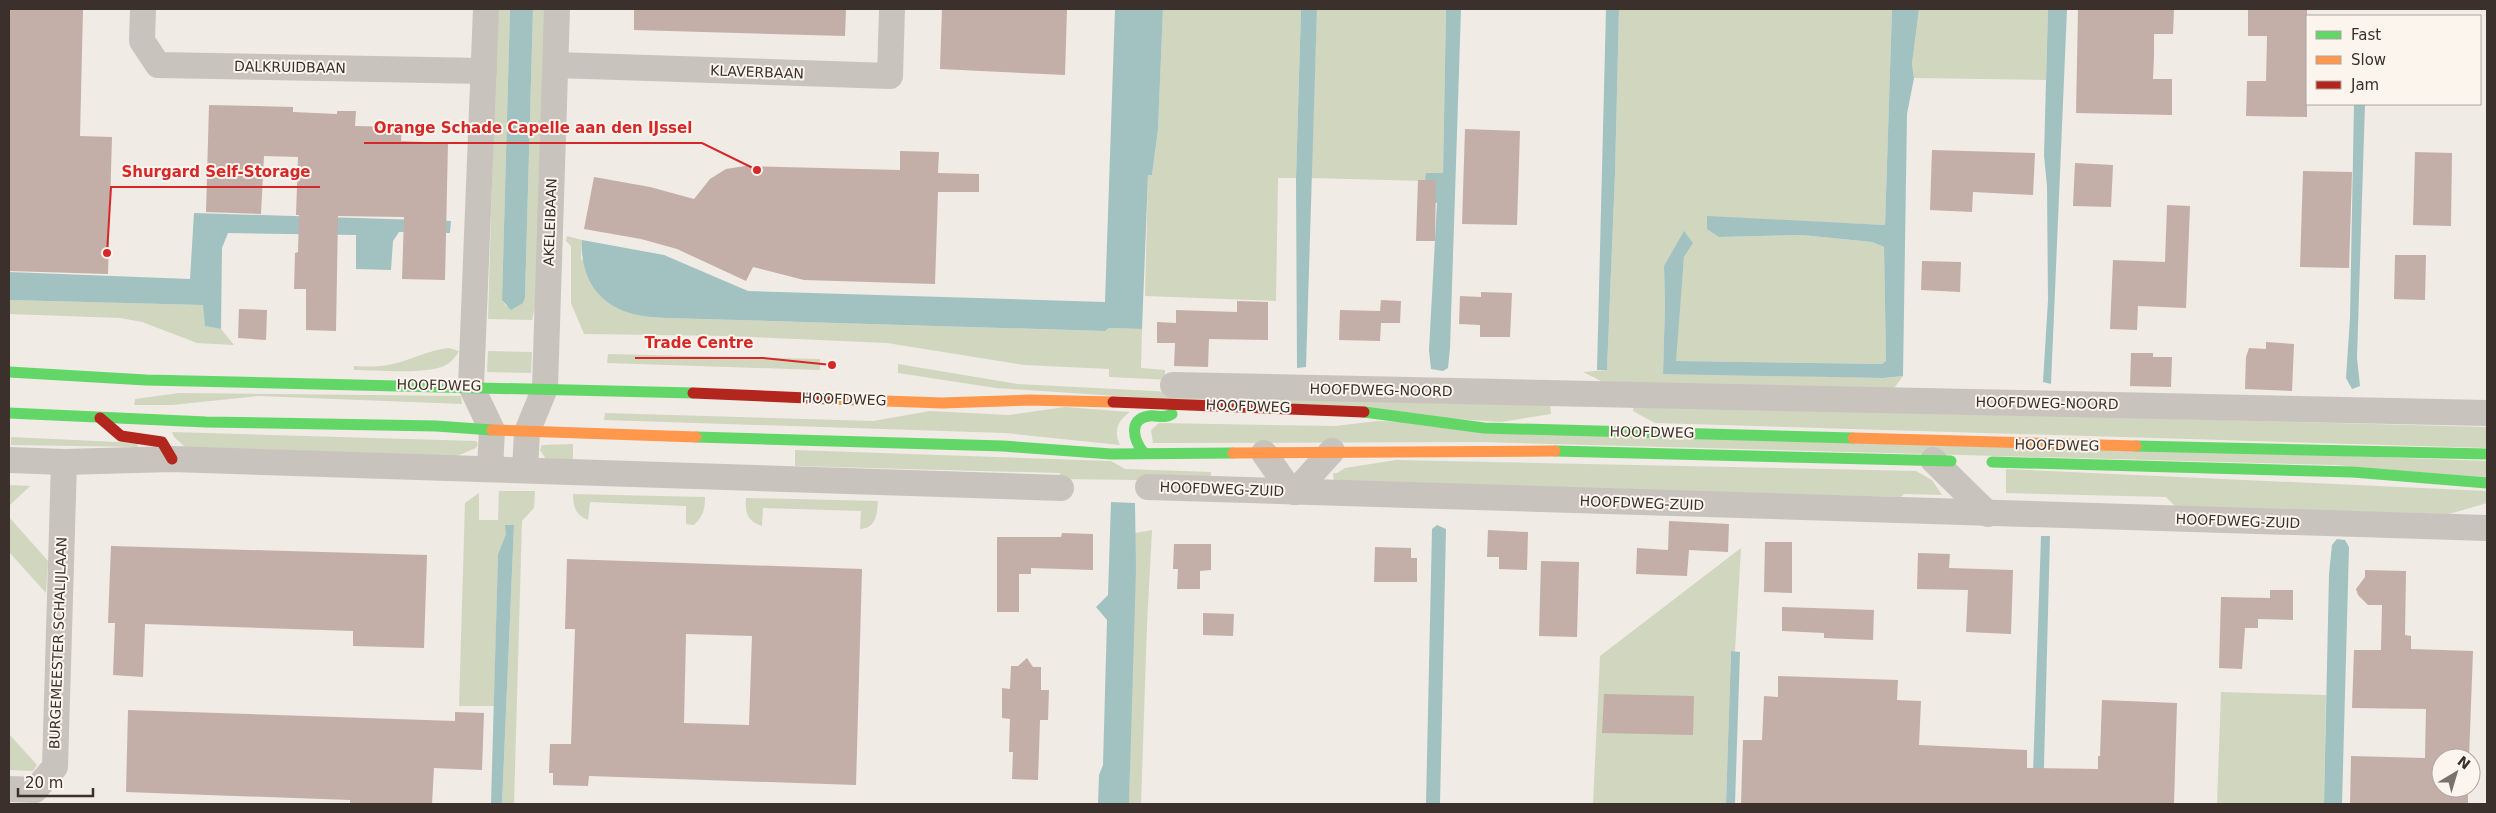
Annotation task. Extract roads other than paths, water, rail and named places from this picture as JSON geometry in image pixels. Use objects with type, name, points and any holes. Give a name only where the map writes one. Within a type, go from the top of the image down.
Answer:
[{"type":"main road","name":"HOOFDWEG","points":[[9,372],[146,380],[545,388],[942,403],[1179,395],[1358,411],[1484,428],[2487,454]]},
{"type":"main road","points":[[1144,453],[1136,444],[1133,436],[1133,430],[1138,421],[1148,416],[1168,417],[1179,395]]},
{"type":"main road","name":"HOOFDWEG","points":[[9,413],[206,422],[436,426],[527,432],[1004,446],[1111,454],[1527,450],[1736,457],[1961,461]]},
{"type":"main road","points":[[97,416],[121,436],[162,442],[172,459]]},
{"type":"main road","name":"HOOFDWEG","points":[[1980,462],[2353,472],[2487,483]]},
{"type":"street","name":"DALKRUIDBAAN","points":[[143,9],[142,41],[158,65],[484,71]]},
{"type":"street","points":[[486,9],[471,386],[492,430],[490,469]]},
{"type":"street","name":"AKELEIBAAN","points":[[527,432],[545,388],[557,9]]},
{"type":"street","name":"KLAVERBAAN","points":[[556,66],[890,76],[892,9]]},
{"type":"street","points":[[1566,429],[1598,394],[1634,432]]},
{"type":"street","name":"HOOFDWEG-NOORD","points":[[1179,395],[1598,394],[2487,413]]},
{"type":"street","points":[[525,470],[527,432]]},
{"type":"street","name":"HOOFDWEG-ZUID","points":[[1295,492],[1332,451]]},
{"type":"street","name":"HOOFDWEG-ZUID","points":[[1264,453],[1295,492]]},
{"type":"street","points":[[9,460],[64,462],[172,459],[1061,488]]},
{"type":"street","points":[[1933,460],[1988,514]]},
{"type":"street","name":"BURGEMEESTER SCHALIJLAAN","points":[[9,789],[35,790],[55,768],[64,462]]},
{"type":"street","name":"HOOFDWEG-ZUID","points":[[1148,487],[2487,528]]},
{"type":"water","points":[[510,9],[533,9],[525,298],[523,303],[511,310],[502,300]]},
{"type":"water","points":[[1115,9],[1163,9],[1158,129],[1152,175],[1148,175],[1142,329],[1109,328],[1105,331],[654,317],[635,314],[618,308],[599,295],[592,286],[584,265],[582,240],[664,255],[748,291],[1105,302]]},
{"type":"water","points":[[1301,9],[1317,9],[1306,367],[1297,368],[1296,178]]},
{"type":"water","points":[[1446,9],[1461,9],[1450,348],[1448,368],[1443,371],[1431,369],[1429,350],[1437,203],[1418,199],[1424,189],[1426,173],[1443,173]]},
{"type":"water","points":[[1606,9],[1619,9],[1615,174],[1607,370],[1597,370]]},
{"type":"water","points":[[1892,9],[1919,9],[1912,64],[1914,78],[1907,114],[1903,376],[1883,378],[1663,374],[1664,266],[1684,231],[1693,243],[1684,257],[1676,361],[1882,364],[1886,361],[1884,247],[1872,242],[1802,235],[1719,237],[1707,229],[1707,216],[1885,225]]},
{"type":"water","points":[[2048,9],[2067,9],[2051,384],[2043,382],[2048,300],[2047,186],[2044,155]]},
{"type":"water","points":[[2354,105],[2365,105],[2357,358],[2360,386],[2352,389],[2346,378],[2350,318]]},
{"type":"water","points":[[194,213],[451,221],[450,233],[399,232],[393,241],[391,270],[356,269],[356,235],[228,233],[222,248],[221,329],[205,326],[203,305],[9,300],[9,272],[190,279]]},
{"type":"water","points":[[1111,502],[1135,503],[1136,569],[1129,804],[1098,804],[1099,775],[1103,765],[1107,620],[1096,607],[1108,595]]},
{"type":"water","points":[[505,525],[514,525],[502,804],[491,804],[498,554],[506,534]]},
{"type":"water","points":[[1437,525],[1446,529],[1440,804],[1426,804],[1432,529]]},
{"type":"water","points":[[2041,536],[2050,536],[2043,804],[2032,804]]},
{"type":"water","points":[[2337,539],[2345,540],[2349,547],[2342,804],[2324,804],[2329,574],[2332,545]]},
{"type":"water","points":[[1731,651],[1740,652],[1735,804],[1726,804]]},
{"type":"place","name":"Orange Schade Capelle aan den IJssel","points":[[757,170]]},
{"type":"place","name":"Shurgard Self-Storage","points":[[107,253]]},
{"type":"place","name":"Trade Centre","points":[[832,365]]}]
